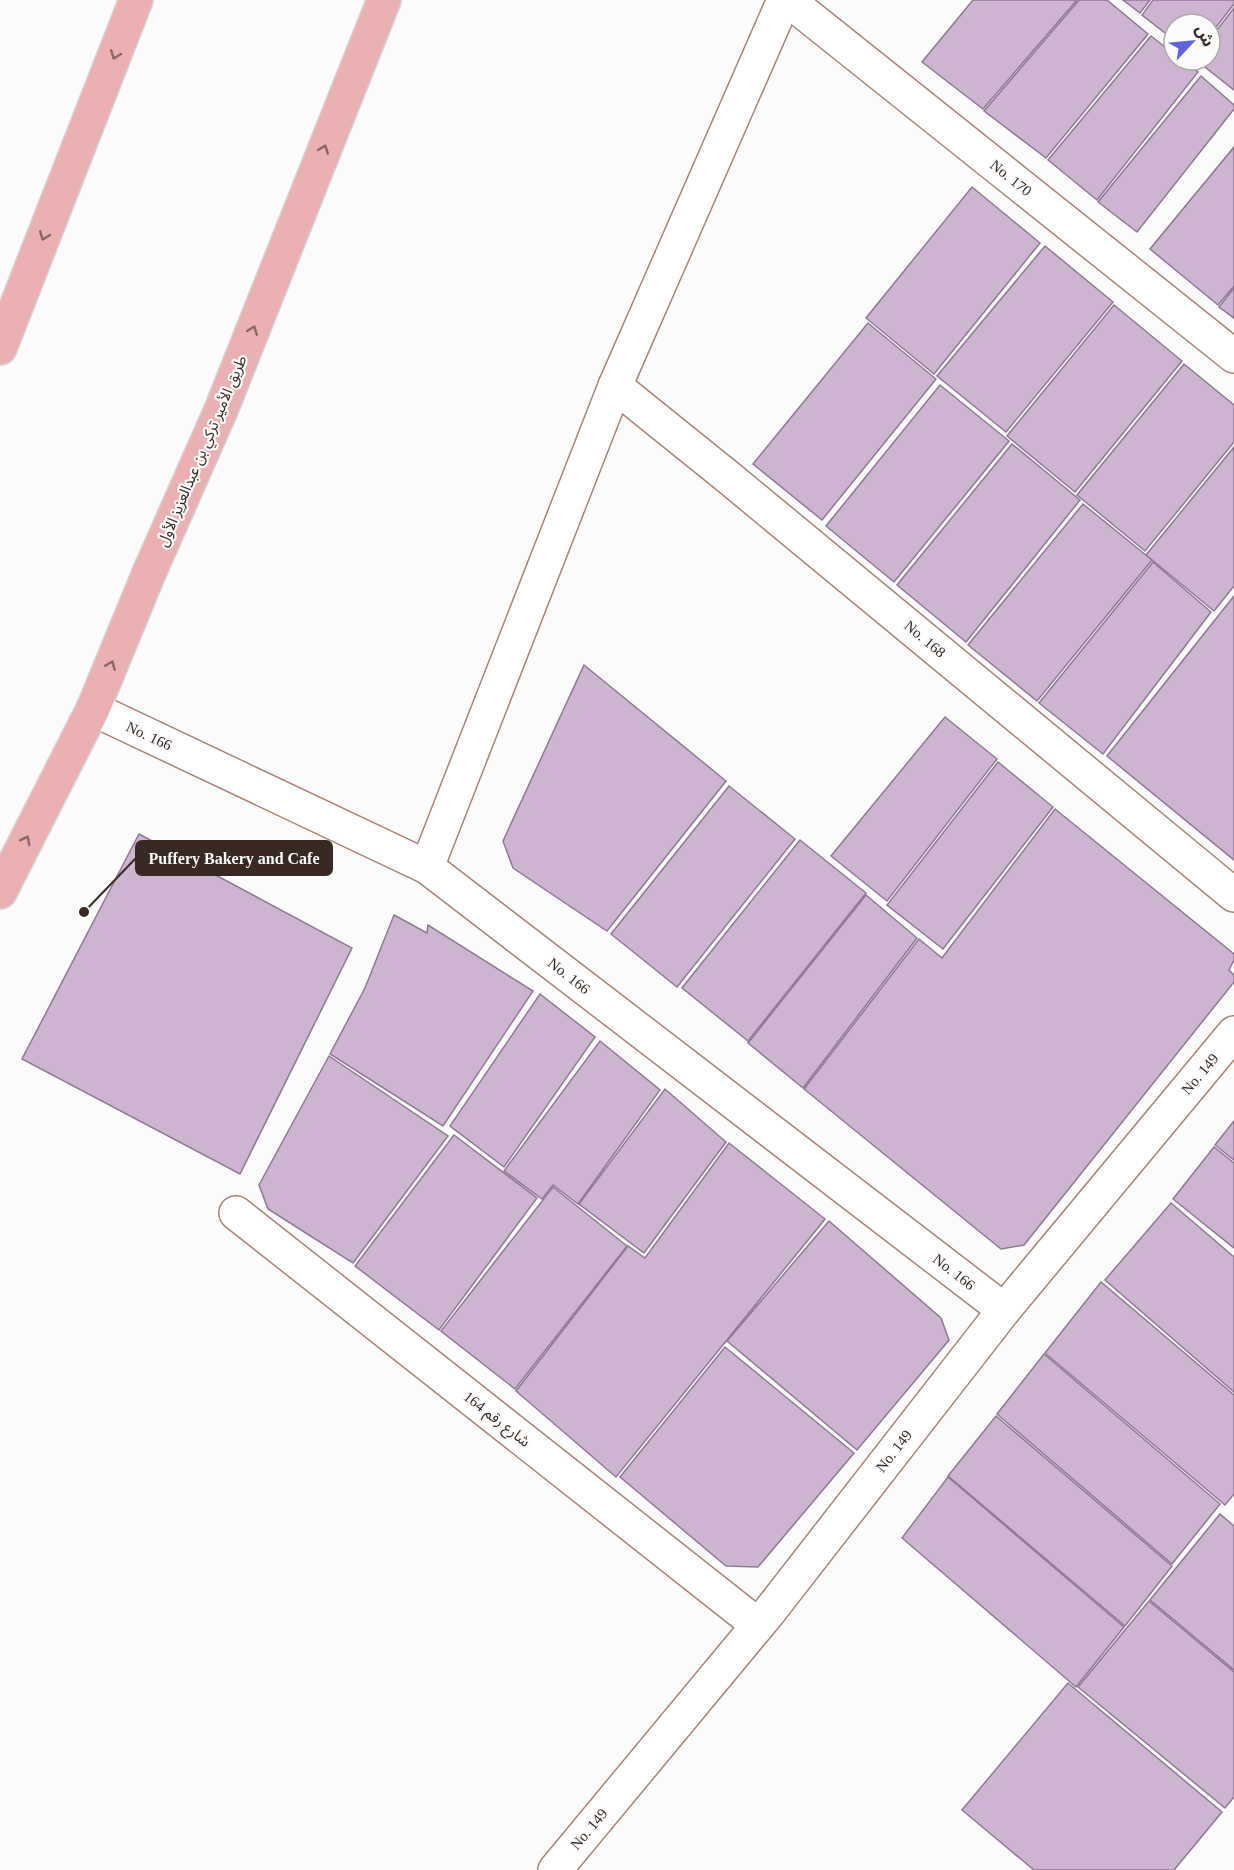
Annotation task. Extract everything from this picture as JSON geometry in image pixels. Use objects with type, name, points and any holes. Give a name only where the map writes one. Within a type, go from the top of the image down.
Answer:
[{"type":"main road","points":[[0,348],[136,0]]},
{"type":"main road","name":"طريق الأمير تركي بن عبدالعزيز الأول","points":[[0,892],[93,709],[221,410],[384,0]]},
{"type":"street","name":"No. 170","points":[[786,0],[1234,356]]},
{"type":"street","points":[[427,867],[615,386],[786,0]]},
{"type":"street","name":"No. 168","points":[[615,386],[1234,895]]},
{"type":"street","name":"No. 166","points":[[93,709],[427,867],[1004,1310]]},
{"type":"street","name":"No. 149","points":[[555,1870],[758,1625],[1004,1310],[1234,1033]]},
{"type":"street","name":"شارع رقم 164","points":[[236,1213],[758,1625]]},
{"type":"building","points":[[973,0],[1077,0],[983,109],[922,62]]},
{"type":"building","points":[[1079,0],[1107,0],[1148,34],[1046,158],[984,111]]},
{"type":"building","points":[[1123,0],[1150,0],[1140,13]]},
{"type":"building","points":[[1153,0],[1234,0],[1234,4],[1222,20],[1222,12],[1162,12],[1162,31],[1142,15]]},
{"type":"building","points":[[1234,8],[1234,90],[1211,72],[1222,72],[1222,24]]},
{"type":"building","points":[[1151,36],[1162,45],[1162,72],[1198,72],[1097,200],[1048,160]]},
{"type":"building","points":[[1201,76],[1234,105],[1234,109],[1137,232],[1098,202]]},
{"type":"building","points":[[1234,147],[1234,286],[1218,305],[1150,249]]},
{"type":"building","points":[[972,187],[1040,243],[934,374],[866,318]]},
{"type":"building","points":[[1045,246],[1113,302],[1006,432],[937,376]]},
{"type":"building","points":[[1234,288],[1234,318],[1219,307]]},
{"type":"building","points":[[1114,305],[1182,361],[1075,492],[1007,436]]},
{"type":"building","points":[[868,323],[936,379],[822,520],[753,464]]},
{"type":"building","points":[[1184,364],[1234,405],[1234,442],[1145,551],[1077,495]]},
{"type":"building","points":[[940,385],[1009,441],[894,582],[826,526]]},
{"type":"building","points":[[1012,444],[1080,500],[966,642],[897,585]]},
{"type":"building","points":[[1234,447],[1234,586],[1214,611],[1146,555]]},
{"type":"building","points":[[1083,504],[1152,560],[1037,701],[968,645]]},
{"type":"building","points":[[1153,562],[1211,612],[1103,754],[1039,703]]},
{"type":"building","points":[[1234,596],[1234,860],[1107,756]]},
{"type":"building","points":[[584,665],[726,781],[607,931],[513,868],[503,841]]},
{"type":"building","points":[[945,717],[997,759],[887,901],[831,856]]},
{"type":"building","points":[[998,762],[1053,807],[943,949],[887,905]]},
{"type":"building","points":[[729,786],[795,839],[677,987],[611,934]]},
{"type":"building","points":[[1055,809],[1234,954],[1229,970],[1234,975],[1234,982],[1024,1245],[1001,1249],[804,1089],[919,939],[942,958]]},
{"type":"building","points":[[139,834],[352,948],[240,1174],[22,1059]]},
{"type":"building","points":[[800,840],[866,893],[748,1041],[682,988]]},
{"type":"building","points":[[866,895],[917,938],[803,1088],[748,1043]]},
{"type":"building","points":[[394,915],[427,933],[428,925],[533,991],[443,1126],[330,1054],[365,988]]},
{"type":"building","points":[[540,994],[595,1037],[504,1167],[450,1126]]},
{"type":"building","points":[[600,1041],[660,1090],[578,1204],[553,1185],[542,1199],[504,1171]]},
{"type":"building","points":[[329,1056],[448,1136],[353,1263],[268,1209],[259,1185]]},
{"type":"building","points":[[665,1089],[726,1142],[644,1253],[579,1204]]},
{"type":"building","points":[[1234,1121],[1234,1160],[1215,1145]]},
{"type":"building","points":[[454,1135],[537,1198],[439,1330],[355,1266]]},
{"type":"building","points":[[729,1143],[825,1219],[616,1477],[516,1391],[628,1246],[645,1258]]},
{"type":"building","points":[[1214,1147],[1234,1163],[1234,1248],[1173,1199]]},
{"type":"building","points":[[553,1187],[627,1246],[515,1389],[441,1331]]},
{"type":"building","points":[[1171,1203],[1234,1257],[1234,1392],[1105,1280]]},
{"type":"building","points":[[829,1221],[941,1318],[949,1340],[857,1450],[727,1341]]},
{"type":"building","points":[[1101,1282],[1234,1395],[1234,1494],[1225,1505],[1045,1353]]},
{"type":"building","points":[[725,1347],[854,1453],[758,1567],[726,1566],[620,1477]]},
{"type":"building","points":[[1044,1354],[1220,1504],[1172,1564],[997,1414]]},
{"type":"building","points":[[996,1416],[1172,1566],[1125,1626],[948,1476]]},
{"type":"building","points":[[948,1477],[1124,1627],[1076,1687],[902,1538]]},
{"type":"building","points":[[1220,1514],[1234,1526],[1234,1670],[1150,1600]]},
{"type":"building","points":[[1149,1601],[1234,1672],[1234,1797],[1225,1808],[1078,1687]]},
{"type":"building","points":[[1068,1683],[1222,1812],[1174,1870],[1034,1870],[962,1810]]},
{"type":"place","name":"Puffery Bakery and Cafe","points":[[84,912]]}]
